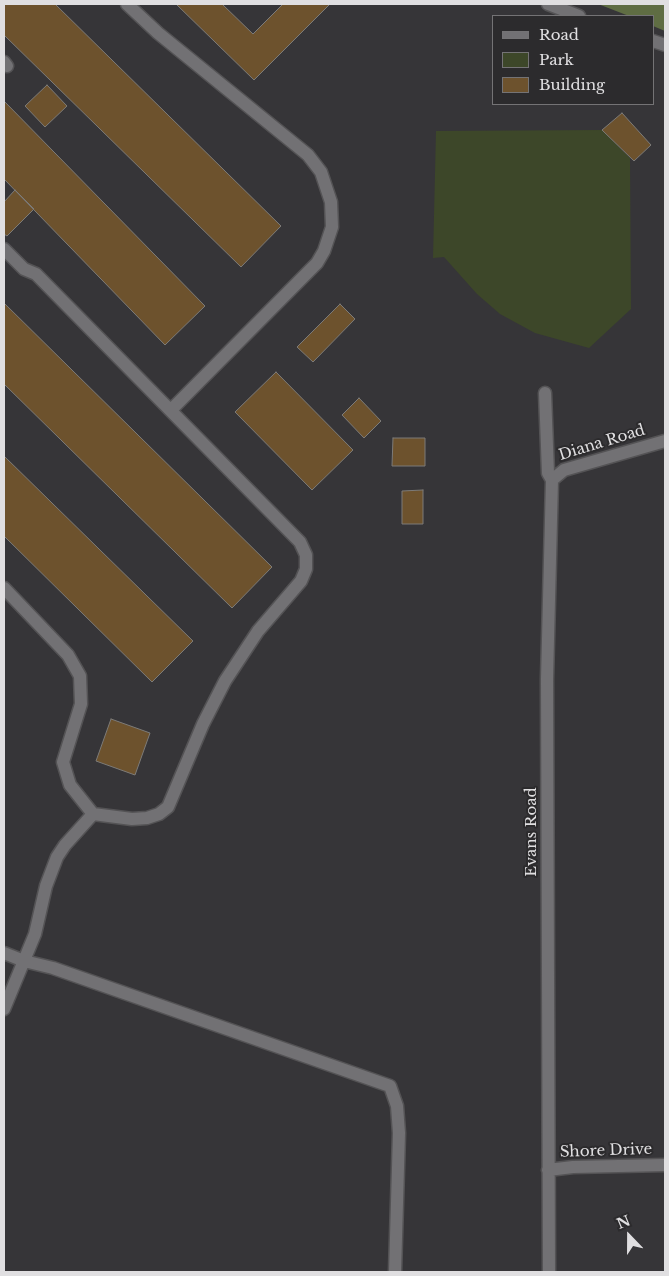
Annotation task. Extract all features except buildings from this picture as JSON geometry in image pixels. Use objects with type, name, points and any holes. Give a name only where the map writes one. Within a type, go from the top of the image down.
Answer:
[{"type":"street","points":[[127,4],[158,33],[308,155],[321,172],[332,202],[332,227],[324,251],[317,263],[171,410]]},
{"type":"street","points":[[548,4],[576,15]]},
{"type":"street","points":[[4,249],[24,269],[36,274],[171,410],[200,442],[300,542],[306,555],[306,569],[301,581],[258,631],[225,681],[203,724],[168,807],[160,814],[147,818],[132,819],[93,814],[70,785],[63,762],[81,704],[80,676],[68,654],[4,588]]},
{"type":"street","name":"Evans Road","points":[[545,393],[548,473],[552,480],[546,679],[549,1272]]},
{"type":"street","name":"Diana Road","points":[[552,480],[564,470],[665,441]]},
{"type":"street","points":[[4,1009],[35,934],[46,886],[58,857],[65,845],[93,814]]},
{"type":"street","points":[[4,953],[24,961],[53,968],[390,1086],[397,1106],[399,1133],[395,1272]]},
{"type":"street","name":"Shore Drive","points":[[548,1170],[573,1167],[665,1165]]},
{"type":"green space","points":[[598,4],[665,4],[665,31],[654,26],[654,15],[626,15]]},
{"type":"green space","points":[[602,130],[630,158],[631,309],[589,348],[535,333],[500,314],[477,294],[444,257],[433,258],[436,131]]}]
